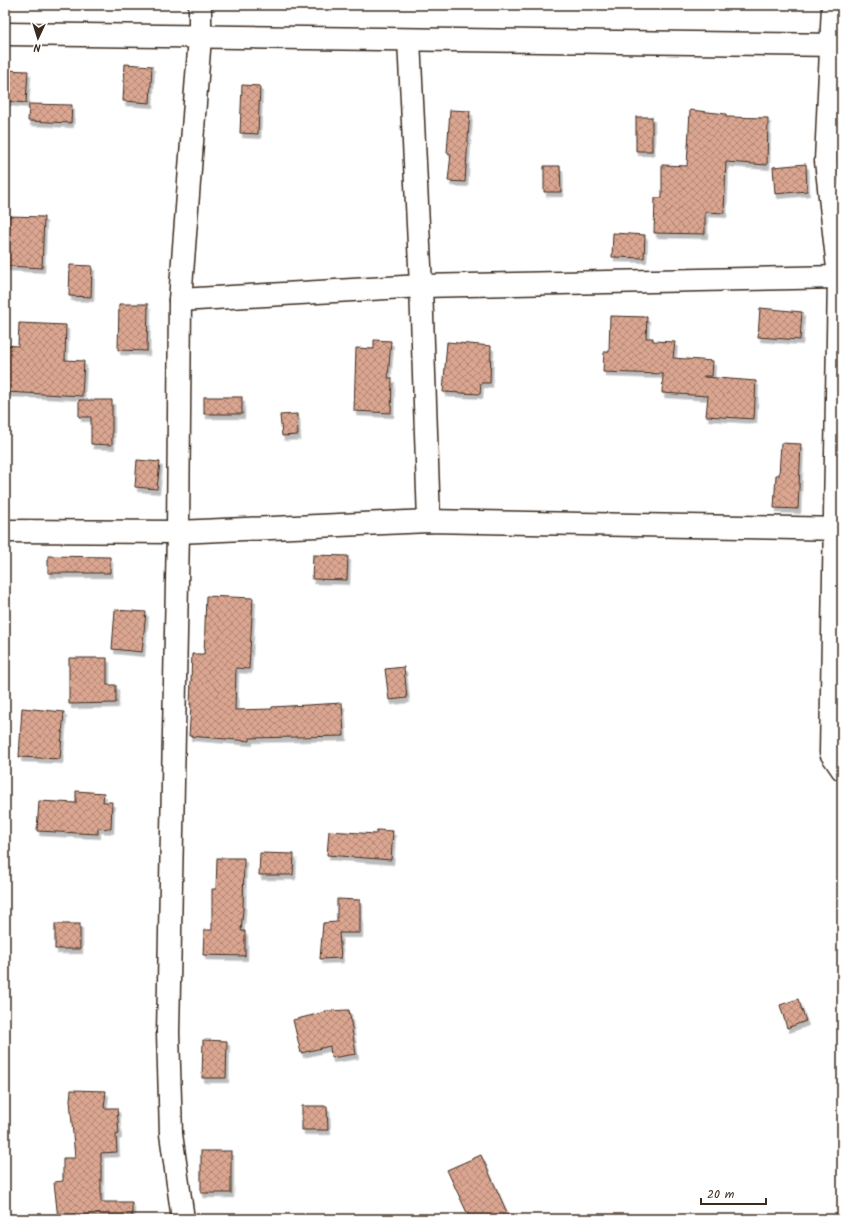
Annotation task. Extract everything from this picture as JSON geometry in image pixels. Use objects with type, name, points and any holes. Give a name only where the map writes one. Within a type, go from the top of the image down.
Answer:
[{"type":"street","points":[[183,1219],[171,1134],[168,1033],[178,532],[180,300],[200,37],[200,5]]},
{"type":"street","points":[[832,5],[836,45],[826,161],[839,277],[838,529],[831,753],[842,769]]},
{"type":"street","points":[[5,34],[836,45]]},
{"type":"street","points":[[409,40],[422,286],[429,521]]},
{"type":"street","points":[[180,300],[422,286],[839,277]]},
{"type":"street","points":[[5,531],[178,532],[429,521],[838,529]]},
{"type":"building","points":[[125,64],[152,66],[150,103],[123,101]]},
{"type":"building","points":[[5,70],[28,71],[26,103],[5,101]]},
{"type":"building","points":[[242,85],[260,86],[258,134],[240,133]]},
{"type":"building","points":[[29,104],[72,105],[71,123],[28,121]]},
{"type":"building","points":[[450,110],[470,111],[465,182],[448,181],[451,154],[447,153]]},
{"type":"building","points":[[690,110],[726,114],[726,117],[768,118],[767,165],[726,162],[724,213],[705,212],[705,234],[654,233],[655,198],[662,198],[662,165],[687,166]]},
{"type":"building","points":[[636,117],[652,117],[652,151],[636,151]]},
{"type":"building","points":[[806,164],[807,191],[775,194],[773,167]]},
{"type":"building","points":[[544,166],[560,166],[561,192],[544,192]]},
{"type":"building","points":[[8,216],[44,217],[42,268],[6,266]]},
{"type":"building","points":[[613,233],[645,235],[644,258],[612,257]]},
{"type":"building","points":[[70,265],[92,266],[91,297],[69,296]]},
{"type":"building","points":[[119,304],[148,304],[147,351],[118,350]]},
{"type":"building","points":[[760,308],[802,312],[800,340],[758,337]]},
{"type":"building","points":[[610,316],[647,317],[646,338],[653,338],[653,341],[675,342],[673,358],[713,361],[712,376],[704,377],[756,381],[754,419],[706,416],[708,396],[662,393],[663,374],[603,372],[604,352],[609,352]]},
{"type":"building","points":[[19,323],[66,325],[65,360],[84,361],[82,396],[5,392],[5,345],[18,346]]},
{"type":"building","points":[[374,340],[391,341],[388,378],[392,378],[391,413],[354,411],[356,348],[374,349]]},
{"type":"building","points":[[447,342],[491,346],[490,383],[481,383],[480,394],[443,392]]},
{"type":"building","points":[[204,397],[242,397],[242,414],[204,414]]},
{"type":"building","points":[[79,400],[112,400],[112,445],[91,444],[91,417],[79,417]]},
{"type":"building","points":[[297,414],[298,435],[282,436],[280,415]]},
{"type":"building","points":[[781,443],[801,444],[798,509],[774,508],[776,475],[779,475]]},
{"type":"building","points":[[137,460],[160,462],[157,489],[135,487]]},
{"type":"building","points":[[313,555],[348,556],[347,580],[312,579]]},
{"type":"building","points":[[48,556],[110,557],[110,573],[48,573]]},
{"type":"building","points":[[206,596],[253,598],[249,669],[236,668],[235,710],[272,709],[272,707],[342,703],[344,736],[250,738],[250,741],[189,736],[192,654],[204,654]]},
{"type":"building","points":[[115,610],[146,612],[142,652],[112,649]]},
{"type":"building","points":[[69,658],[107,658],[107,685],[116,685],[116,703],[69,704]]},
{"type":"building","points":[[404,667],[407,698],[389,700],[385,669]]},
{"type":"building","points":[[22,708],[64,712],[60,759],[19,757]]},
{"type":"building","points":[[76,791],[104,793],[103,802],[112,802],[111,829],[98,828],[98,834],[37,831],[39,801],[76,803]]},
{"type":"building","points":[[377,830],[393,831],[391,860],[327,855],[329,831],[376,834]]},
{"type":"building","points":[[260,853],[294,854],[293,875],[259,875]]},
{"type":"building","points":[[217,858],[244,858],[241,931],[245,931],[245,956],[203,955],[204,930],[212,930],[212,889],[216,889]]},
{"type":"building","points":[[337,899],[360,900],[360,933],[339,933],[341,958],[320,959],[323,923],[337,922]]},
{"type":"building","points":[[55,924],[80,924],[80,949],[55,949]]},
{"type":"building","points":[[798,999],[806,1021],[787,1028],[780,1005]]},
{"type":"building","points":[[349,1010],[356,1054],[331,1058],[330,1046],[301,1053],[293,1020],[325,1011]]},
{"type":"building","points":[[203,1040],[227,1041],[226,1078],[202,1078]]},
{"type":"building","points":[[71,1090],[106,1091],[104,1108],[117,1108],[119,1134],[116,1135],[117,1152],[101,1153],[101,1202],[132,1202],[132,1219],[58,1219],[54,1182],[63,1181],[63,1158],[75,1158],[70,1100]]},
{"type":"building","points":[[302,1106],[327,1106],[328,1130],[302,1130]]},
{"type":"building","points":[[201,1151],[231,1151],[231,1193],[201,1193]]},
{"type":"building","points":[[481,1155],[510,1219],[470,1219],[447,1170]]}]
